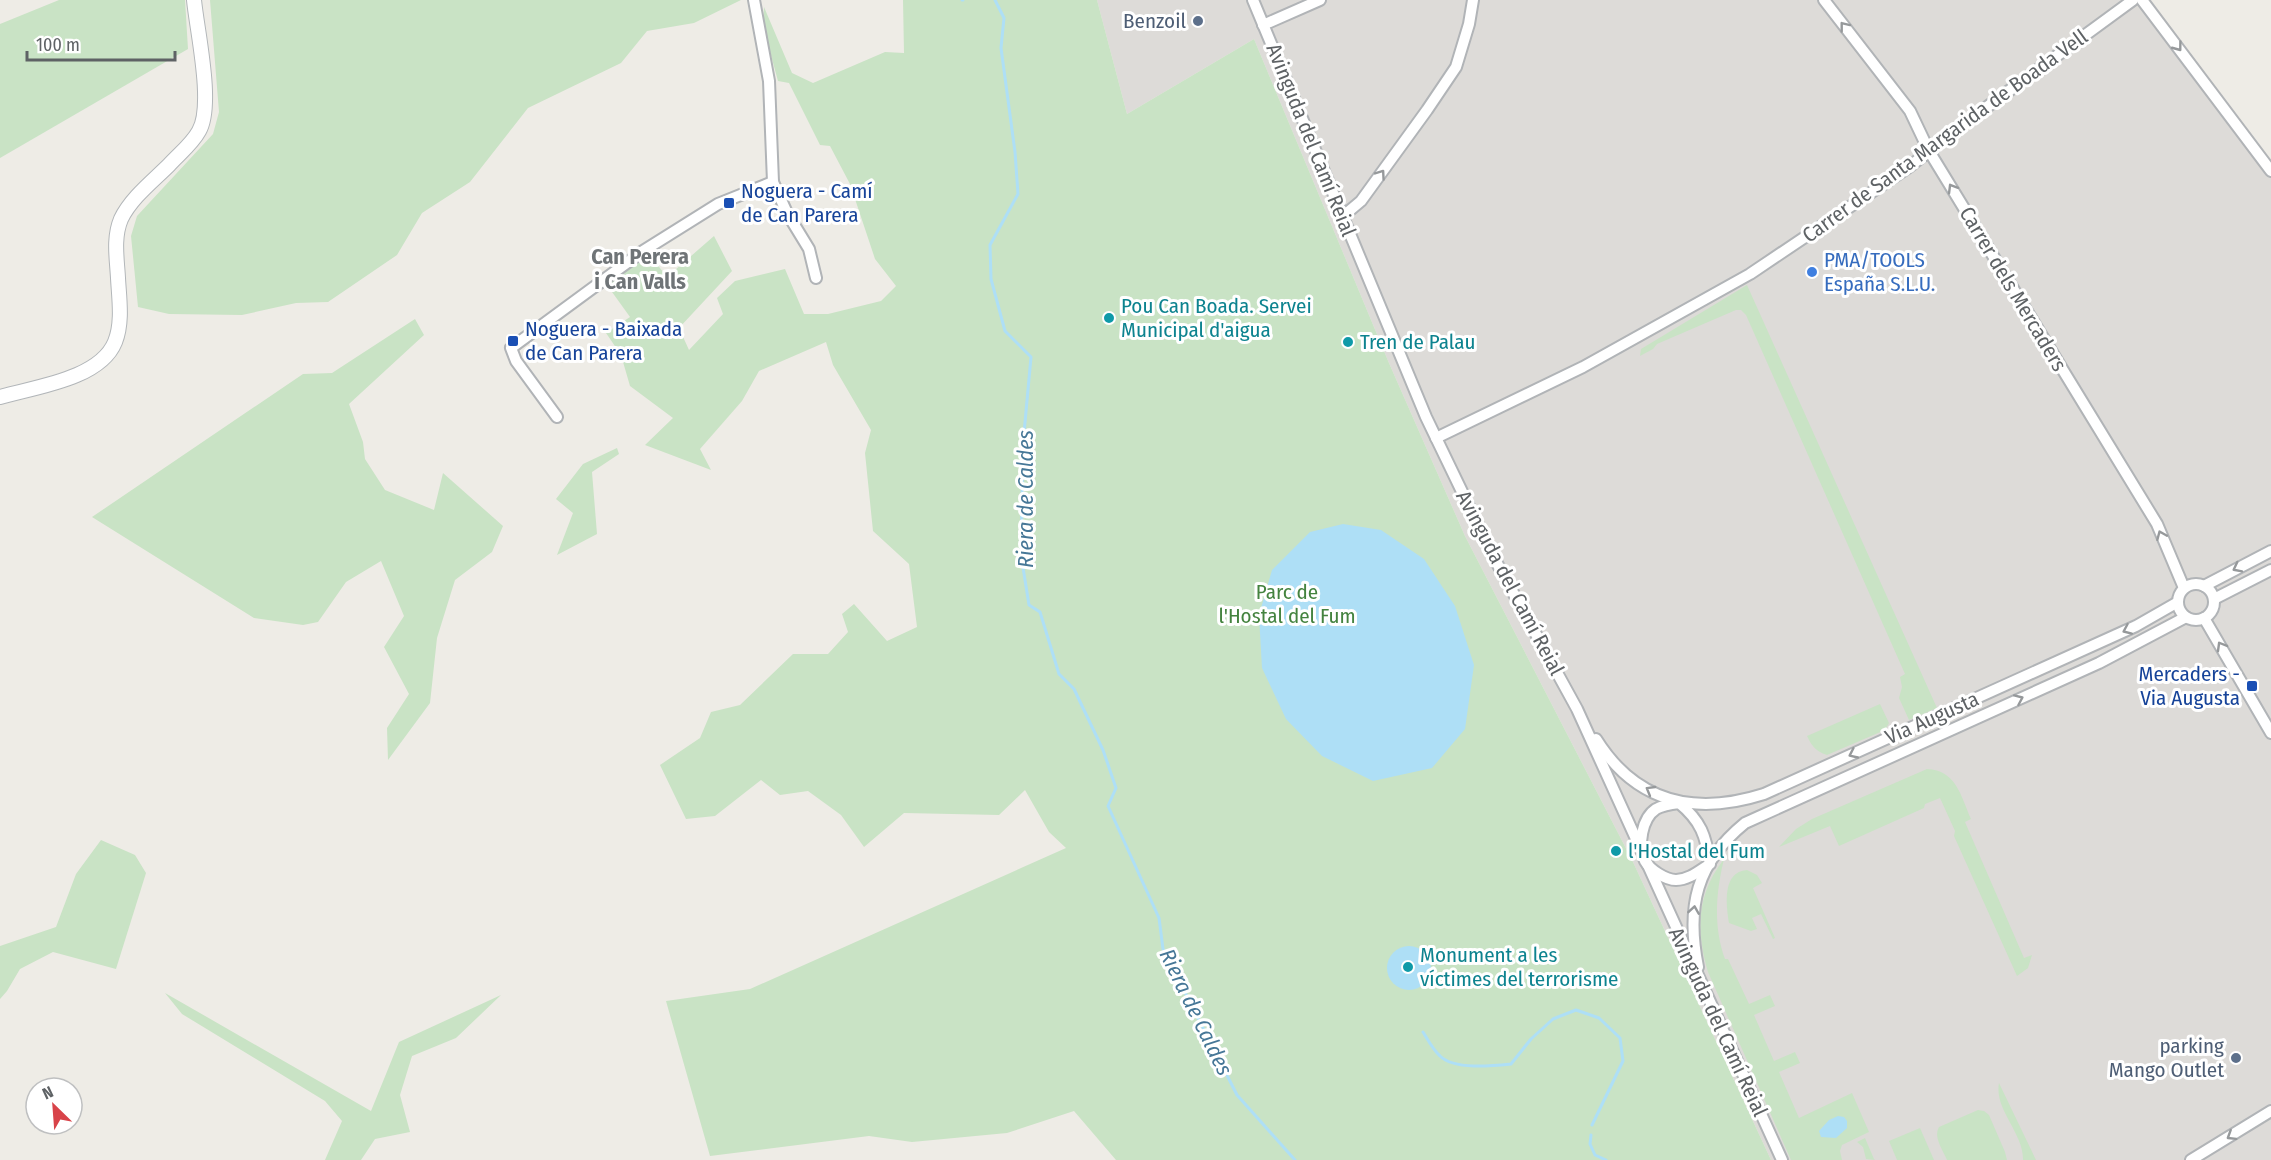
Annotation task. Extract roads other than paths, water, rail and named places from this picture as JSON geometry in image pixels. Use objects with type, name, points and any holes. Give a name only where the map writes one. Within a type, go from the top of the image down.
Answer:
[{"type":"main road","points":[[0,397],[84,373],[106,356],[116,340],[119,310],[116,240],[121,219],[140,193],[192,141],[204,119],[206,101],[194,0]]},
{"type":"street","points":[[754,0],[769,81],[773,182],[787,213],[809,249],[816,278]]},
{"type":"street","name":"Avinguda del Camí Reial","points":[[1253,0],[1426,417],[1493,556],[1577,709],[1782,1160]]},
{"type":"street","points":[[1263,25],[1320,0]]},
{"type":"street","points":[[1342,217],[1361,201],[1456,67],[1469,24],[1473,0]]},
{"type":"street","name":"Carrer dels Mercaders","points":[[1824,0],[1910,111],[1929,151],[2157,524],[2184,588]]},
{"type":"street","name":"Carrer de Santa Margarida de Boada Vell","points":[[1436,438],[1582,367],[1750,274],[1909,167],[2133,0]]},
{"type":"street","points":[[2142,0],[2271,171]]},
{"type":"street","points":[[557,417],[516,361],[511,348],[643,251],[718,204],[773,182]]},
{"type":"street","points":[[2204,586],[2212,593],[2214,599],[2212,610],[2204,618],[2198,620],[2186,617],[2179,608],[2178,602],[2184,588],[2190,585],[2204,586],[2271,551]]},
{"type":"street","points":[[2214,599],[2271,570]]},
{"type":"street","name":"Via Augusta","points":[[1577,709],[1604,751],[1625,775],[1658,795],[1679,803],[1711,805],[1740,802],[1764,794],[2136,626],[2178,602]]},
{"type":"street","name":"Via Augusta","points":[[1702,988],[1693,944],[1692,917],[1698,887],[1727,838],[1745,823],[2099,663],[2186,617]]},
{"type":"street","points":[[2204,618],[2271,733]]},
{"type":"street","name":"Via Augusta","points":[[1679,803],[1655,810],[1647,818],[1642,830],[1641,843],[1644,860],[1654,871],[1675,880],[1693,875],[1710,864]]},
{"type":"street","name":"Via Augusta","points":[[1679,803],[1701,826],[1710,864]]},
{"type":"street","points":[[2192,1160],[2271,1111]]},
{"type":"water","points":[[1343,524],[1381,530],[1424,559],[1455,606],[1474,665],[1465,729],[1432,768],[1373,781],[1322,756],[1286,719],[1262,668],[1259,615],[1272,570],[1310,532]]},
{"type":"water","points":[[1409,946],[1425,952],[1431,968],[1425,984],[1409,990],[1393,984],[1387,968],[1393,952]]},
{"type":"water","points":[[1838,1116],[1844,1117],[1847,1121],[1847,1128],[1836,1138],[1821,1137],[1819,1131],[1829,1120]]},
{"type":"waterway","name":"Riera de Caldes","points":[[995,0],[1004,18],[1001,48],[1015,152],[1018,194],[990,245],[991,279],[1005,331],[1031,357],[1023,444],[1021,555],[1029,605],[1040,612],[1059,674],[1074,689],[1103,750],[1116,788],[1108,806],[1159,918],[1163,949],[1237,1095],[1295,1160]]},
{"type":"waterway","points":[[1423,1032],[1435,1051],[1446,1060],[1464,1065],[1494,1066],[1511,1064],[1531,1039],[1553,1019],[1576,1010],[1599,1018],[1620,1038],[1623,1061],[1592,1125]]},
{"type":"waterway","points":[[1591,1135],[1590,1144],[1595,1155],[1606,1160]]},
{"type":"place","name":"Benzoil","points":[[1198,21]]},
{"type":"place","name":"Noguera - Camí de Can Parera","points":[[729,203]]},
{"type":"place","name":"PMA/TOOLS España S.L.U.","points":[[1812,272]]},
{"type":"place","name":"Pou Can Boada. Servei Municipal d'aigua","points":[[1109,318]]},
{"type":"place","name":"Noguera - Baixada de Can Parera","points":[[513,341]]},
{"type":"place","name":"Tren de Palau","points":[[1348,342]]},
{"type":"place","name":"Mercaders - Via Augusta","points":[[2252,686]]},
{"type":"place","name":"l'Hostal del Fum","points":[[1616,851]]},
{"type":"place","name":"Monument a les víctimes del terrorisme","points":[[1408,967]]},
{"type":"place","name":"parking Mango Outlet","points":[[2236,1058]]},
{"type":"district","name":"Can Perera i Can Valls","points":[[640,268]]},
{"type":"park label","name":"Parc de l'Hostal del Fum","points":[[1287,604]]}]
